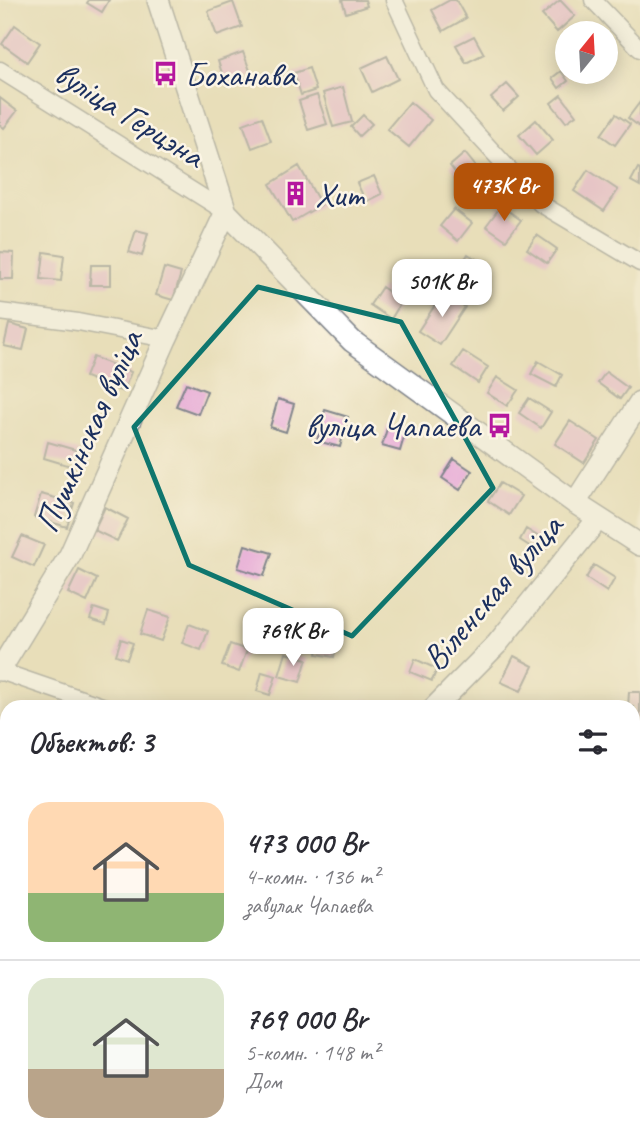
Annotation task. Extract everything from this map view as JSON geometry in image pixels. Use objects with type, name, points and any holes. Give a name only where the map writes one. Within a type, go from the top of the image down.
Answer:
[{"type":"street","points":[[158,0],[226,212],[352,341],[575,503],[640,545]]},
{"type":"street","points":[[394,0],[436,90],[541,204],[640,263]]},
{"type":"street","points":[[593,0],[640,50]]},
{"type":"street","name":"вуліца Герцэна","points":[[0,70],[226,212]]},
{"type":"street","name":"Пушкінская вуліца","points":[[0,671],[70,555],[226,212]]},
{"type":"street","points":[[0,312],[78,322],[166,339]]},
{"type":"street","points":[[575,503],[640,402]]},
{"type":"street","name":"Віленская вуліца","points":[[442,700],[497,644],[598,519]]},
{"type":"street","points":[[0,671],[85,700]]},
{"type":"highlighted area","points":[[258,287],[401,322],[493,488],[352,636],[189,565],[134,427]]},
{"type":"building","points":[[89,0],[109,0],[102,12],[87,3]]},
{"type":"building","points":[[342,0],[365,0],[367,6],[346,13]]},
{"type":"building","points":[[450,0],[456,0],[466,18],[443,31],[432,10]]},
{"type":"building","points":[[560,0],[575,16],[569,21],[555,21],[555,30],[542,15]]},
{"type":"building","points":[[233,2],[242,27],[217,36],[208,11]]},
{"type":"building","points":[[15,25],[40,43],[27,62],[2,44]]},
{"type":"building","points":[[474,36],[484,54],[466,63],[456,45]]},
{"type":"building","points":[[243,52],[252,76],[226,85],[218,61]]},
{"type":"building","points":[[387,56],[398,79],[372,92],[361,68]]},
{"type":"building","points":[[309,68],[316,90],[301,95],[294,73]]},
{"type":"building","points":[[507,84],[519,97],[503,111],[491,98]]},
{"type":"building","points":[[343,87],[352,122],[333,127],[323,93]]},
{"type":"building","points":[[317,95],[327,124],[308,130],[299,101]]},
{"type":"building","points":[[561,95],[576,115],[566,122],[551,103]]},
{"type":"building","points":[[0,98],[17,111],[4,128],[0,125]]},
{"type":"building","points":[[410,102],[431,120],[409,147],[387,129]]},
{"type":"building","points":[[640,102],[640,127],[628,118]]},
{"type":"building","points":[[616,114],[630,124],[615,145],[601,135]]},
{"type":"building","points":[[363,115],[372,124],[359,136],[351,127]]},
{"type":"building","points":[[262,117],[271,141],[252,148],[243,124]]},
{"type":"building","points":[[536,120],[553,140],[536,155],[519,135]]},
{"type":"building","points":[[465,153],[485,178],[470,191],[450,166]]},
{"type":"building","name":"Хит","points":[[299,166],[321,205],[292,222],[270,184]]},
{"type":"building","points":[[638,168],[640,169],[640,186],[631,181]]},
{"type":"building","points":[[588,170],[618,190],[604,211],[574,191]]},
{"type":"building","points":[[374,176],[382,194],[366,202],[357,183]]},
{"type":"building","points":[[501,206],[521,220],[506,240],[486,226]]},
{"type":"building","points":[[454,209],[472,223],[458,241],[440,226]]},
{"type":"building","points":[[136,230],[148,233],[142,256],[129,252]]},
{"type":"building","points":[[537,235],[557,249],[547,263],[527,249]]},
{"type":"building","points":[[0,252],[14,253],[13,279],[0,279]]},
{"type":"building","points":[[44,252],[64,255],[61,281],[41,279]]},
{"type":"building","points":[[468,254],[481,262],[475,272],[462,264]]},
{"type":"building","points":[[91,265],[111,265],[111,285],[90,285]]},
{"type":"building","points":[[164,268],[181,273],[173,300],[156,295]]},
{"type":"building","points":[[382,287],[402,301],[391,319],[370,305]]},
{"type":"building","points":[[443,293],[465,307],[440,345],[418,331]]},
{"type":"building","points":[[9,324],[28,329],[23,350],[4,346]]},
{"type":"building","points":[[463,351],[488,367],[478,383],[453,366]]},
{"type":"building","points":[[93,357],[131,372],[123,392],[85,377]]},
{"type":"building","points":[[538,361],[562,375],[556,387],[531,374]]},
{"type":"building","points":[[606,372],[628,388],[620,399],[598,383]]},
{"type":"building","points":[[497,377],[518,390],[507,406],[487,393]]},
{"type":"building","points":[[186,383],[207,391],[198,414],[176,406]]},
{"type":"building","points":[[529,398],[551,412],[541,428],[519,413]]},
{"type":"building","points":[[278,399],[294,404],[286,432],[270,427]]},
{"type":"building","points":[[325,410],[348,417],[340,447],[317,441]]},
{"type":"building","points":[[570,421],[599,440],[584,463],[555,444]]},
{"type":"building","points":[[388,425],[406,430],[400,451],[382,446]]},
{"type":"building","points":[[48,442],[79,451],[74,467],[44,458]]},
{"type":"building","points":[[454,459],[472,471],[460,490],[442,478]]},
{"type":"building","points":[[500,483],[521,496],[509,515],[488,501]]},
{"type":"building","points":[[41,494],[74,503],[67,527],[34,517]]},
{"type":"building","points":[[105,507],[128,519],[117,541],[94,530]]},
{"type":"building","points":[[526,529],[549,543],[542,554],[520,540]]},
{"type":"building","points":[[22,536],[44,545],[34,567],[12,557]]},
{"type":"building","points":[[245,545],[272,553],[264,576],[238,568]]},
{"type":"building","points":[[594,565],[615,578],[607,592],[586,578]]},
{"type":"building","points":[[79,570],[97,579],[87,602],[68,593]]},
{"type":"building","points":[[94,608],[109,613],[106,624],[90,619]]},
{"type":"building","points":[[148,610],[170,617],[161,641],[140,634]]},
{"type":"building","points":[[189,624],[208,631],[201,650],[182,643]]},
{"type":"building","points":[[321,629],[339,633],[334,657],[317,654]]},
{"type":"building","points":[[121,639],[133,643],[127,659],[116,655]]},
{"type":"building","points":[[230,644],[247,650],[239,672],[222,666]]},
{"type":"building","points":[[286,653],[307,659],[300,682],[279,676]]},
{"type":"building","points":[[514,656],[533,666],[521,691],[501,682]]},
{"type":"building","points":[[415,659],[437,669],[432,681],[410,672]]},
{"type":"building","points":[[262,672],[276,676],[270,695],[257,691]]},
{"type":"building","points":[[629,692],[640,692],[640,700],[628,700]]},
{"type":"place","name":"Боханава","points":[[165,74]]},
{"type":"place","name":"Хит","points":[[295,194]]},
{"type":"place","name":"вуліца Чапаева","points":[[500,425]]}]
